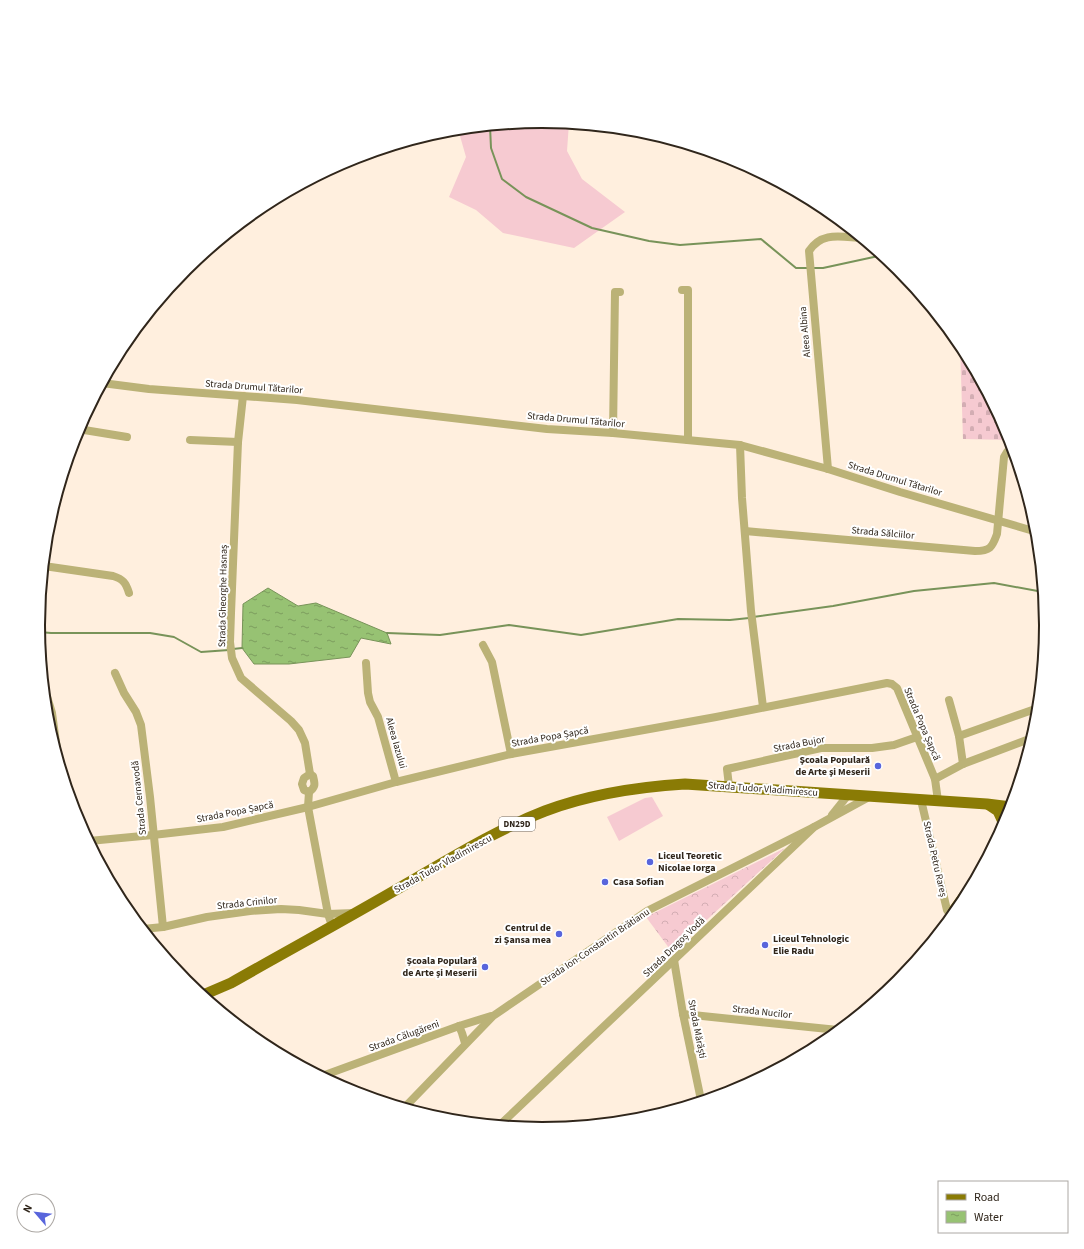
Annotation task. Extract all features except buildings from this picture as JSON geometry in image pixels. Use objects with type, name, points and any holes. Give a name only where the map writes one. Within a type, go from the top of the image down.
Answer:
[{"type":"main road","name":"Strada Tudor Vladimirescu","points":[[208,993],[231,983],[472,846],[545,811],[613,791],[648,786],[685,784],[869,797]]},
{"type":"main road","name":"DN29D","points":[[869,797],[1004,806]]},
{"type":"main road","points":[[987,804],[998,811],[1000,816]]},
{"type":"street","name":"Aleea Albina","points":[[828,469],[809,251],[820,239],[829,237],[854,238]]},
{"type":"street","points":[[682,290],[688,290],[688,440]]},
{"type":"street","points":[[613,433],[615,292],[620,292]]},
{"type":"street","name":"Strada Drumul Tătarilor","points":[[108,384],[148,389],[304,400],[547,429],[613,433],[740,445],[828,469],[900,492],[1029,530]]},
{"type":"street","name":"Strada Gheorghe Hasnaș","points":[[243,396],[238,442],[230,642],[232,658],[241,678],[291,721],[299,730],[305,742],[310,774],[304,778],[302,784],[304,790],[309,792],[308,807],[328,914],[332,926]]},
{"type":"street","points":[[85,429],[126,437]]},
{"type":"street","points":[[190,440],[238,442]]},
{"type":"street","points":[[740,445],[751,610],[763,707]]},
{"type":"street","points":[[998,520],[1004,457],[1008,452]]},
{"type":"street","name":"Strada Sălciilor","points":[[745,531],[975,552],[989,549],[993,545],[997,534],[998,520]]},
{"type":"street","points":[[48,567],[113,576],[121,579],[127,585],[129,593]]},
{"type":"street","points":[[483,645],[492,662],[511,754]]},
{"type":"street","name":"Aleea Iazului","points":[[366,663],[370,702],[378,717],[396,782]]},
{"type":"street","name":"Strada Cernavodă","points":[[115,673],[124,693],[136,712],[141,725],[163,927]]},
{"type":"street","name":"Strada Popa Șapcă","points":[[94,840],[222,827],[308,807],[396,782],[511,754],[709,718],[887,683],[892,684],[897,688],[935,779],[938,801]]},
{"type":"street","points":[[949,700],[959,736],[963,764]]},
{"type":"street","points":[[959,736],[1031,710]]},
{"type":"street","name":"Strada Bujor","points":[[729,786],[727,769],[821,748],[872,748],[894,745],[917,737]]},
{"type":"street","points":[[935,779],[963,764],[1025,741]]},
{"type":"street","points":[[830,817],[848,795]]},
{"type":"street","name":"Strada Dragoș Vodă","points":[[506,1120],[814,827],[869,797]]},
{"type":"street","name":"Strada Petru Rareș","points":[[921,800],[948,911]]},
{"type":"street","name":"Strada Ion-Constantin Brătianu","points":[[408,1103],[492,1016],[647,911],[814,827]]},
{"type":"street","name":"Strada Crinilor","points":[[149,928],[250,910],[299,910],[328,914],[354,913]]},
{"type":"street","name":"Strada Mărăști","points":[[674,960],[683,1014],[700,1096]]},
{"type":"street","name":"Strada Nucilor","points":[[683,1014],[830,1029]]},
{"type":"street","name":"Strada Călugăreni","points":[[329,1073],[458,1026],[492,1016]]},
{"type":"street","points":[[458,1026],[465,1043]]},
{"type":"green space","points":[[509,129],[569,129],[567,151],[582,179],[625,212],[574,248],[503,233],[476,210],[449,197],[466,157],[460,135]]},
{"type":"green space","points":[[960,357],[988,405],[1003,440],[963,439]]},
{"type":"green space","points":[[652,797],[663,816],[619,841],[607,817],[645,798]]},
{"type":"green space","points":[[785,848],[672,952],[646,917],[658,911]]},
{"type":"water","points":[[268,588],[298,606],[316,603],[387,633],[391,644],[361,638],[350,657],[289,664],[254,664],[242,648],[243,604]]},
{"type":"waterway","points":[[490,131],[491,148],[502,179],[526,197],[592,228],[649,241],[680,245],[761,239],[796,268],[809,268]]},
{"type":"waterway","points":[[813,268],[823,268],[876,257]]},
{"type":"waterway","points":[[753,617],[833,606],[914,591],[994,583],[1038,591]]},
{"type":"waterway","points":[[387,633],[440,635],[509,625],[581,635],[678,619],[730,620],[749,618]]},
{"type":"waterway","points":[[45,633],[150,633],[174,637],[201,652],[229,650]]},
{"type":"waterway","points":[[233,649],[242,648]]},
{"type":"place","name":"Şcoala Populară de Arte şi Meserii","points":[[878,766]]},
{"type":"place","name":"Liceul Teoretic Nicolae Iorga","points":[[650,862]]},
{"type":"place","name":"Casa Sofian","points":[[605,882]]},
{"type":"place","name":"Centrul de zi Șansa mea","points":[[559,934]]},
{"type":"place","name":"Liceul Tehnologic Elie Radu","points":[[765,945]]},
{"type":"place","name":"Școala Populară de Arte și Meserii","points":[[485,967]]}]
